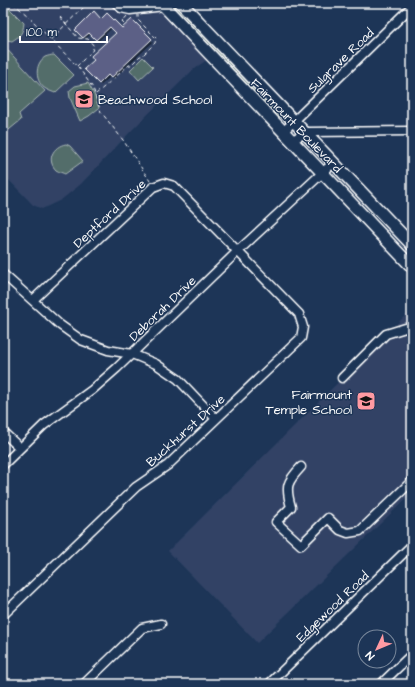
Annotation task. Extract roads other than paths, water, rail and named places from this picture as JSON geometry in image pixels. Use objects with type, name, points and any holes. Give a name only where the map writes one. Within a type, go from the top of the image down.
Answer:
[{"type":"main road","name":"Fairmount Boulevard","points":[[181,3],[412,245]]},
{"type":"main road","name":"Fairmount Boulevard","points":[[162,5],[284,131],[412,267]]},
{"type":"street","points":[[116,3],[121,8],[130,10],[162,5]]},
{"type":"street","name":"Sulgrave Road","points":[[284,131],[412,6]]},
{"type":"street","points":[[292,140],[305,133],[412,131]]},
{"type":"street","name":"Deborah Drive","points":[[3,465],[44,426],[92,390],[132,354],[238,251],[333,162]]},
{"type":"street","name":"Deptford Drive","points":[[33,300],[153,187],[164,183],[174,186],[238,251]]},
{"type":"street","name":"Buckhurst Drive","points":[[3,615],[136,487],[168,465],[301,338],[303,326],[299,314],[238,251]]},
{"type":"street","points":[[3,274],[60,325],[81,340],[108,350],[132,354],[156,364],[178,378],[216,419]]},
{"type":"street","points":[[342,378],[386,334],[412,326]]},
{"type":"street","points":[[3,432],[20,448]]},
{"type":"street","points":[[301,467],[291,478],[287,489],[291,507],[276,522],[301,545],[328,518],[340,530],[348,533],[360,531],[412,481]]},
{"type":"street","name":"Edgewood Road","points":[[269,684],[412,545]]},
{"type":"street","points":[[84,684],[142,628],[161,624]]},
{"type":"street","points":[[380,684],[412,654]]},
{"type":"place","name":"Beachwood School","points":[[84,99]]},
{"type":"place","name":"Fairmount Temple School","points":[[366,401]]}]
